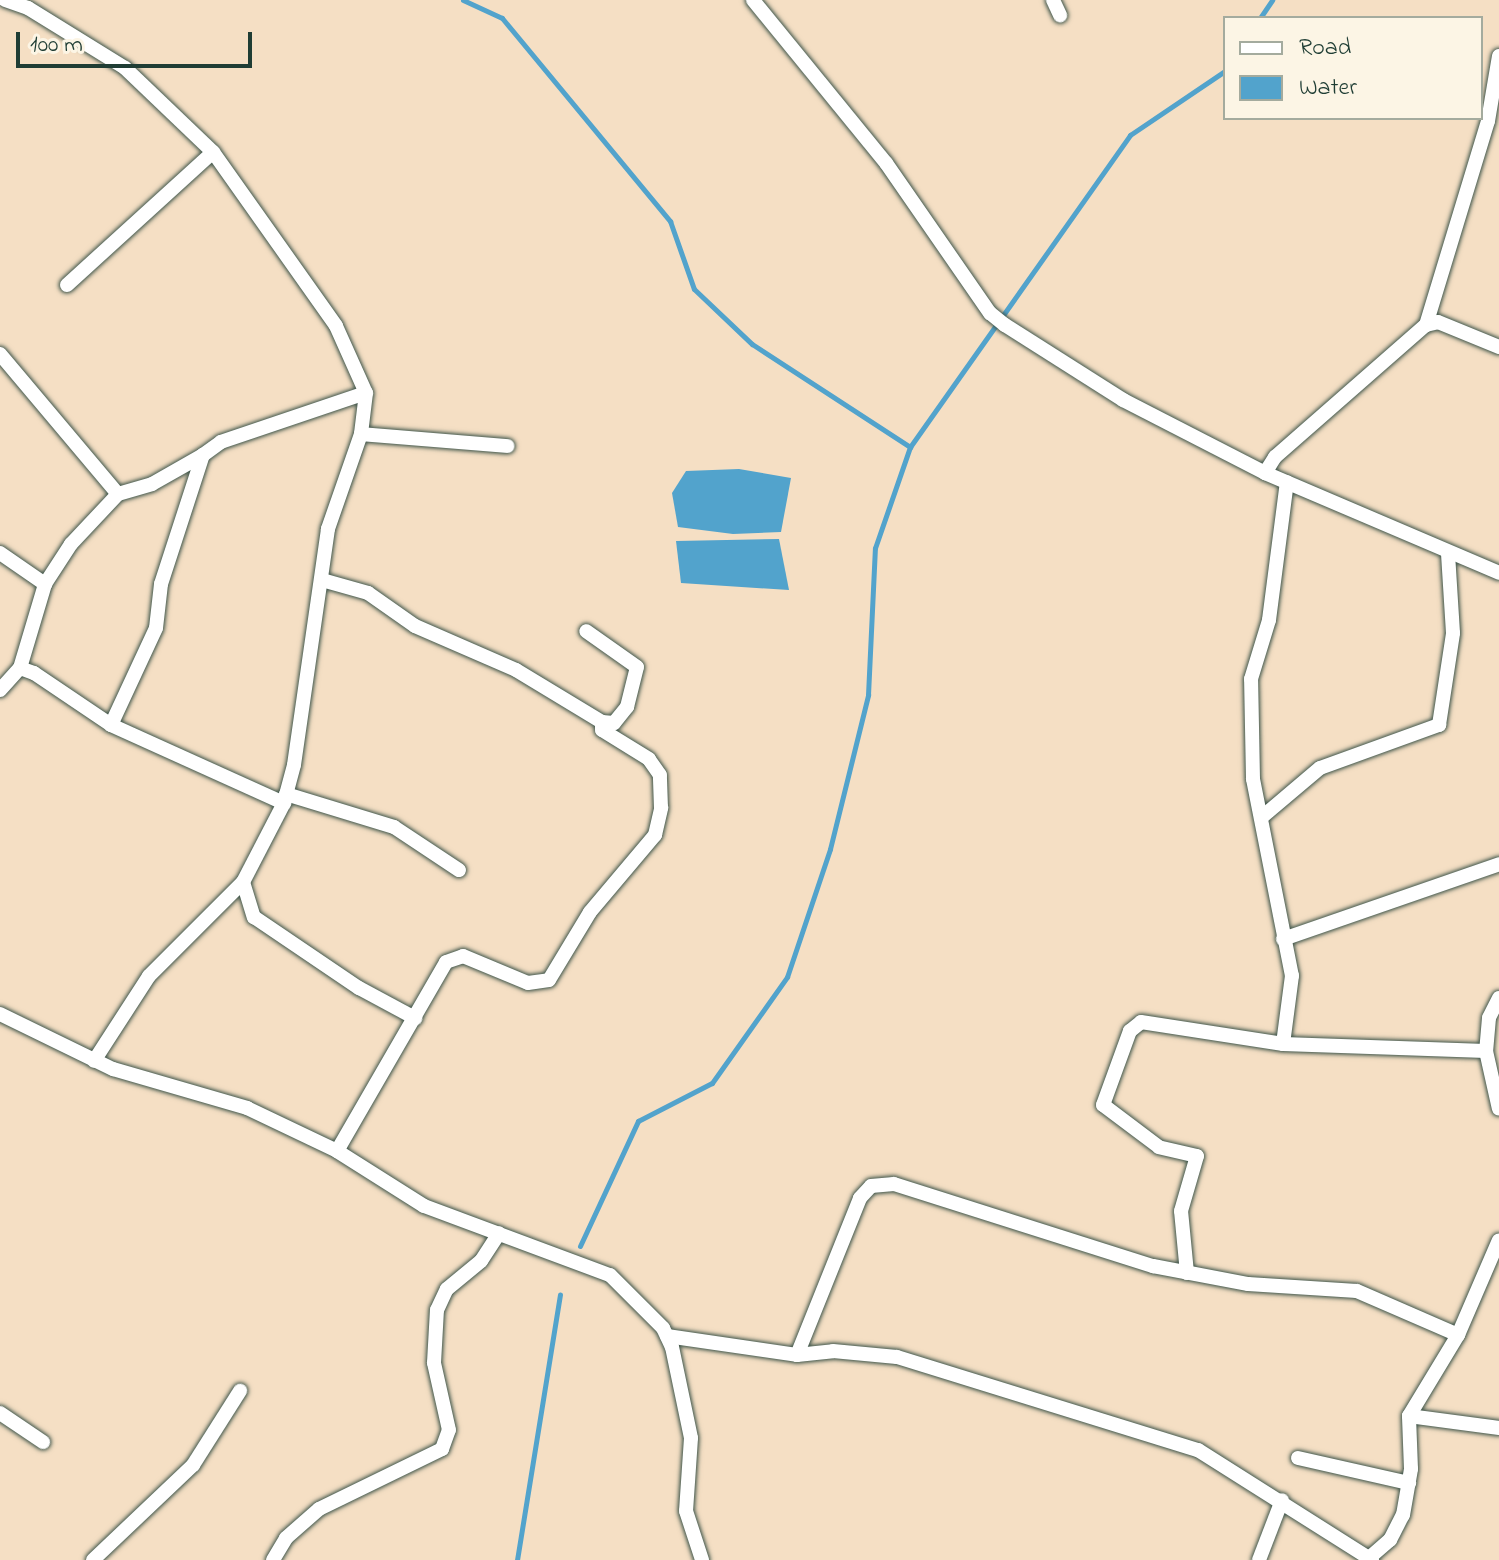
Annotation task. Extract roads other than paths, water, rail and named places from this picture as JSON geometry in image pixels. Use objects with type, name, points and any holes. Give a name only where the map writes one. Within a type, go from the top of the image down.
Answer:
[{"type":"street","points":[[5,0],[28,8],[125,68],[213,152],[336,326],[366,393],[361,434],[335,501],[285,799],[243,882],[149,976],[94,1061]]},
{"type":"street","points":[[753,0],[886,163],[990,313],[1005,325],[1123,400],[1265,473],[1499,573]]},
{"type":"street","points":[[1053,0],[1060,15]]},
{"type":"street","points":[[1426,325],[1488,121],[1499,56]]},
{"type":"street","points":[[67,285],[213,152]]},
{"type":"street","points":[[1265,473],[1275,457],[1426,325],[1438,322],[1499,347]]},
{"type":"street","points":[[0,354],[118,494]]},
{"type":"street","points":[[0,690],[20,668],[45,584],[71,544],[118,494],[152,484],[221,442],[366,393]]},
{"type":"street","points":[[361,434],[508,446]]},
{"type":"street","points":[[111,725],[156,628],[161,584],[203,455]]},
{"type":"street","points":[[1283,1044],[1292,976],[1253,779],[1251,679],[1269,620],[1287,482]]},
{"type":"street","points":[[0,553],[45,584]]},
{"type":"street","points":[[1262,817],[1320,768],[1439,725],[1453,633],[1448,553]]},
{"type":"street","points":[[322,580],[368,593],[415,626],[516,670],[602,722],[614,723],[623,714],[637,667],[586,631]]},
{"type":"street","points":[[20,668],[111,725],[285,799],[394,827],[459,870]]},
{"type":"street","points":[[337,1151],[439,973],[455,957],[463,956],[528,983],[549,980],[590,912],[655,835],[661,808],[660,775],[649,759],[602,730],[602,722]]},
{"type":"street","points":[[1283,939],[1499,864]]},
{"type":"street","points":[[243,882],[254,917],[359,988],[415,1018]]},
{"type":"street","points":[[1499,998],[1489,1018],[1486,1051],[1499,1109]]},
{"type":"street","points":[[0,1014],[94,1061],[235,1103],[337,1151],[424,1206],[610,1275],[667,1336],[691,1438],[686,1511],[702,1560]]},
{"type":"street","points":[[1187,1273],[1181,1211],[1197,1156],[1159,1147],[1103,1105],[1130,1031],[1141,1022],[1188,1026],[1283,1044],[1486,1051]]},
{"type":"street","points":[[797,1355],[860,1198],[871,1186],[894,1184],[1187,1273],[1248,1284],[1357,1291],[1458,1335]]},
{"type":"street","points":[[273,1560],[295,1529],[330,1502],[442,1449],[449,1430],[434,1363],[437,1310],[447,1289],[471,1272],[499,1233]]},
{"type":"street","points":[[667,1336],[797,1355],[833,1351],[925,1363],[1198,1450],[1282,1500],[1370,1559],[1398,1527],[1409,1483],[1409,1416],[1493,1276],[1499,1240]]},
{"type":"street","points":[[93,1560],[193,1465],[240,1391]]},
{"type":"street","points":[[0,1413],[43,1442]]},
{"type":"street","points":[[1409,1416],[1499,1428]]},
{"type":"street","points":[[1298,1458],[1409,1483]]},
{"type":"street","points":[[1259,1560],[1282,1500]]},
{"type":"water","points":[[739,469],[791,478],[781,532],[733,534],[678,527],[672,493],[686,471]]},
{"type":"water","points":[[779,539],[789,590],[681,583],[676,541]]},
{"type":"waterway","points":[[463,0],[502,18],[670,221],[694,289],[752,344],[910,447]]},
{"type":"waterway","points":[[1261,16],[1272,0]]},
{"type":"waterway","points":[[580,1246],[638,1121],[712,1083],[787,977],[830,849],[868,695],[875,548],[910,447],[1130,135],[1223,72]]},
{"type":"waterway","points":[[517,1560],[560,1294]]}]
